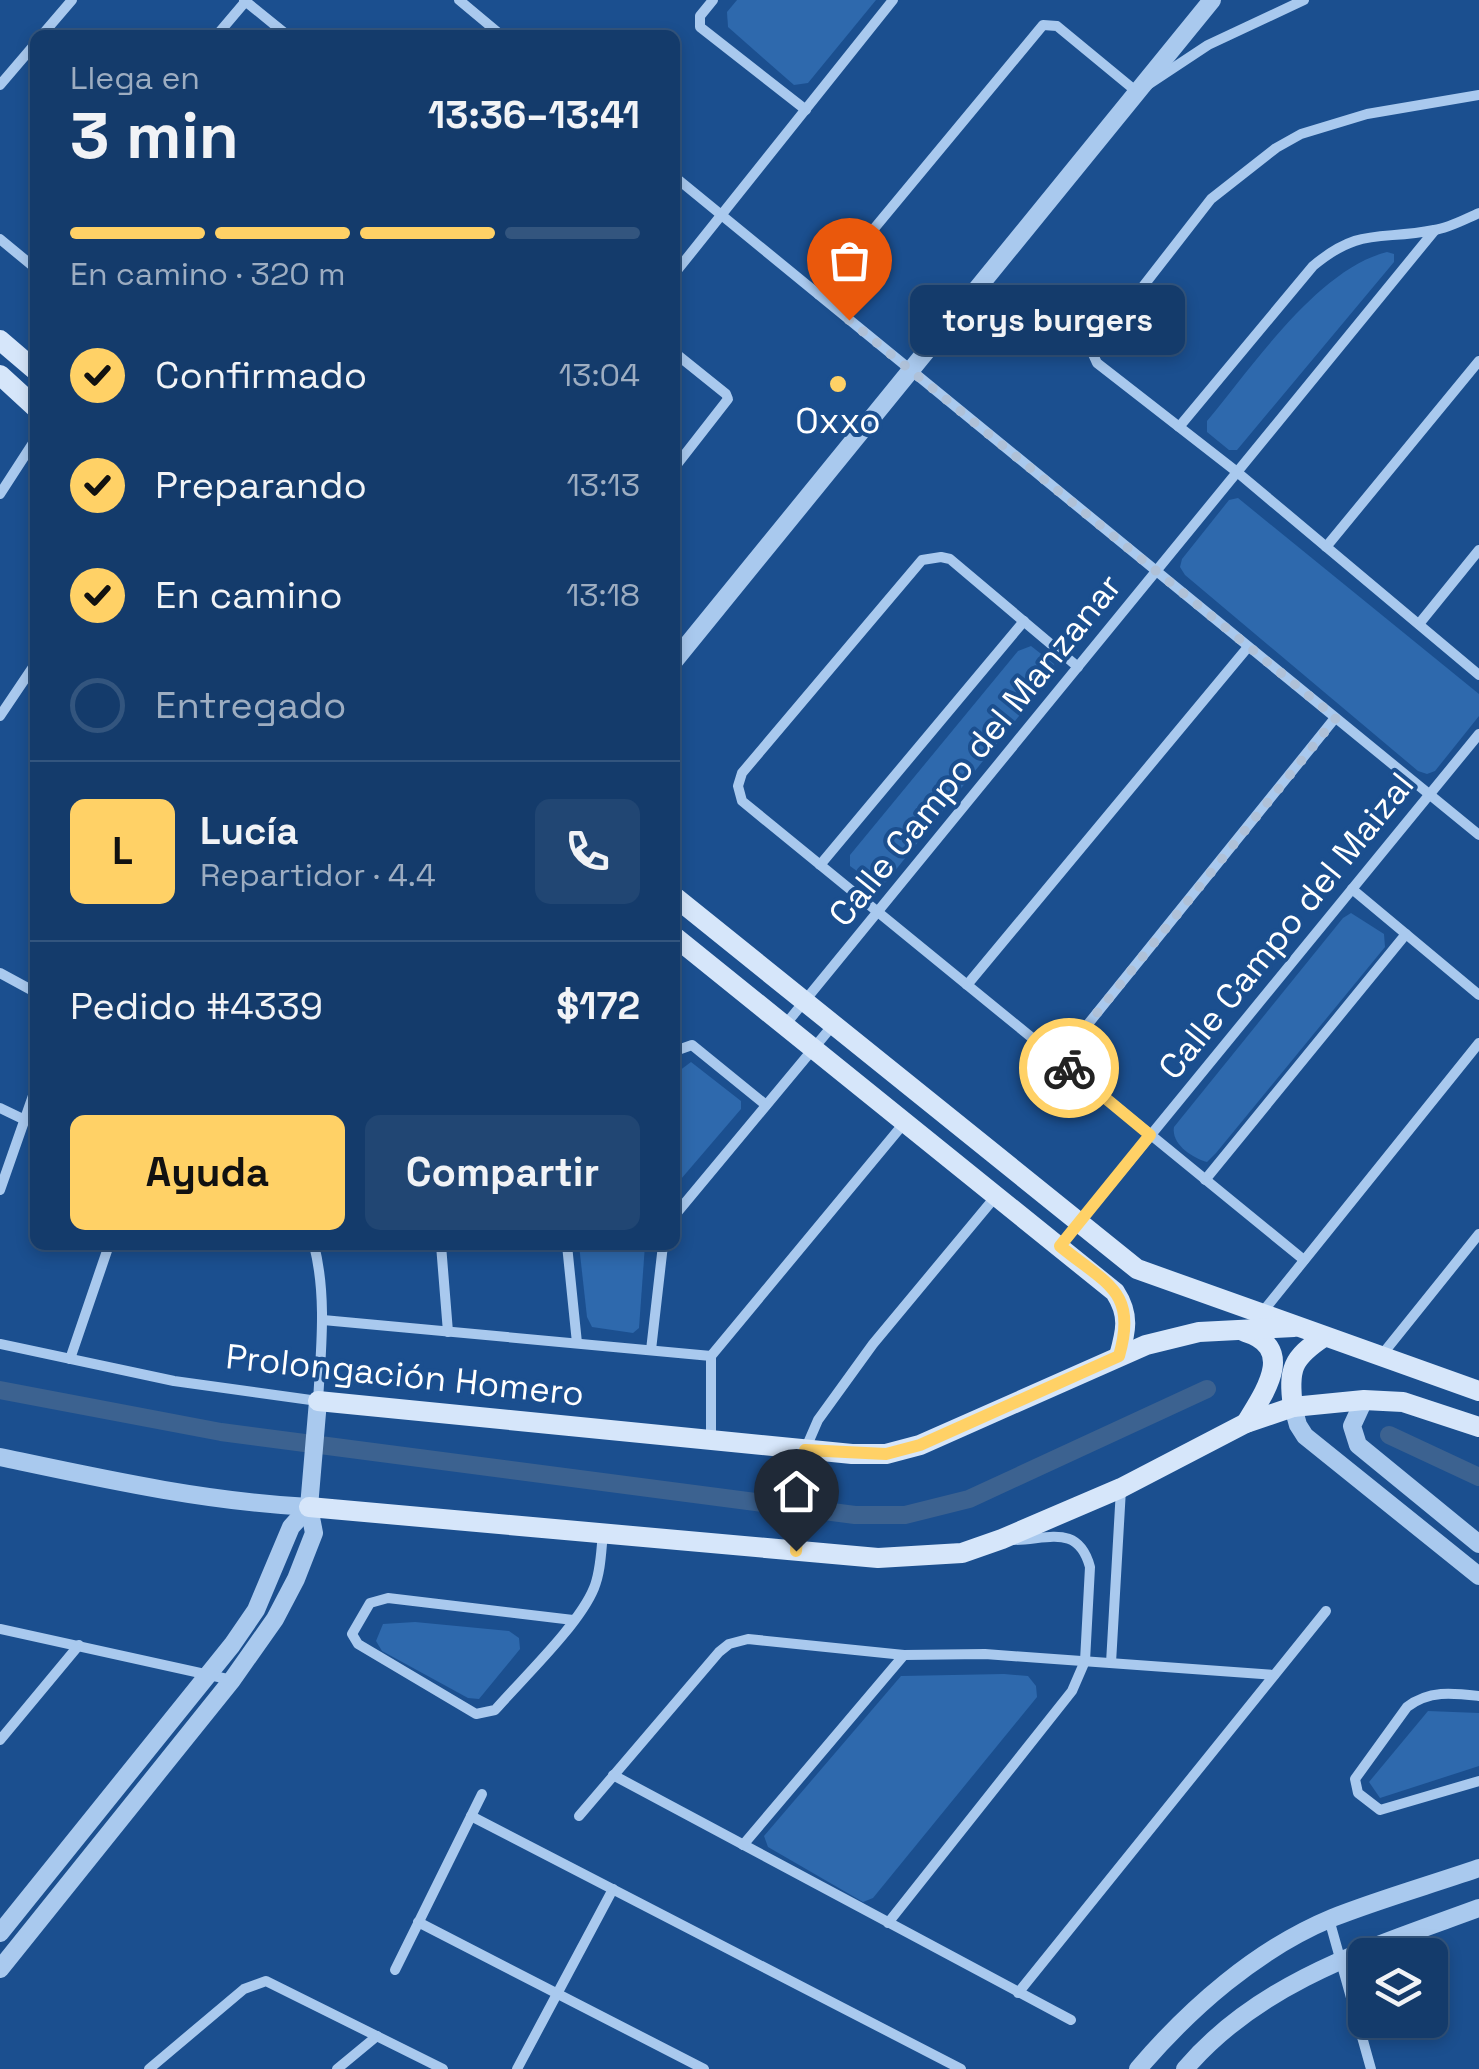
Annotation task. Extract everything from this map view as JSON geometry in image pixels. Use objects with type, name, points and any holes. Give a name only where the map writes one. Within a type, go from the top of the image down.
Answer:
[{"type":"main road","points":[[0,340],[30,366]]},
{"type":"main road","points":[[0,375],[30,402]]},
{"type":"main road","points":[[680,900],[1136,1270],[1479,1391]]},
{"type":"main road","points":[[680,941],[1115,1292],[1127,1320],[1119,1356]]},
{"type":"main road","name":"Prolongación Homero","points":[[318,1401],[805,1450],[886,1454],[920,1445],[1119,1356],[1173,1337],[1294,1327]]},
{"type":"main road","points":[[1234,1329],[1260,1337],[1272,1354],[1274,1368],[1246,1423]]},
{"type":"main road","points":[[1293,1407],[1290,1381],[1296,1361],[1324,1337]]},
{"type":"main road","points":[[309,1507],[878,1558],[928,1558],[962,1553],[1002,1540],[1121,1488],[1246,1423],[1293,1407],[1364,1400],[1403,1402],[1479,1427]]},
{"type":"street","points":[[46,30],[72,0]]},
{"type":"street","points":[[459,0],[496,30]]},
{"type":"street","points":[[713,0],[700,16],[700,27],[806,110]]},
{"type":"street","points":[[680,267],[894,0]]},
{"type":"street","points":[[680,654],[1212,0]]},
{"type":"street","points":[[1137,92],[1208,45],[1304,0]]},
{"type":"street","points":[[221,30],[244,1],[281,30]]},
{"type":"street","points":[[819,295],[1038,28],[1057,26],[1137,92]]},
{"type":"street","points":[[0,84],[30,50]]},
{"type":"street","points":[[1479,95],[1367,114],[1301,134],[1276,148],[1211,199],[1094,347],[1094,358],[1479,675]]},
{"type":"street","points":[[680,181],[1479,836]]},
{"type":"street","points":[[1179,427],[1313,266],[1328,254],[1361,237],[1435,230],[1479,213]]},
{"type":"street","name":"Calle Campo del Manzanar","points":[[785,1025],[1435,230]]},
{"type":"street","points":[[0,239],[30,260]]},
{"type":"street","points":[[680,357],[726,394],[728,400],[680,461]]},
{"type":"street","points":[[1326,547],[1479,361]]},
{"type":"street","points":[[0,494],[30,448]]},
{"type":"street","points":[[1419,624],[1479,550]]},
{"type":"street","points":[[1078,667],[950,559],[922,560],[740,778],[738,794],[1304,1260]]},
{"type":"street","points":[[820,865],[1024,621]]},
{"type":"street","points":[[967,985],[1248,647]]},
{"type":"street","points":[[0,716],[30,671]]},
{"type":"street","points":[[1059,1060],[1336,718]]},
{"type":"street","name":"Calle Campo del Maizal","points":[[1060,1246],[1479,734]]},
{"type":"street","points":[[1352,888],[1479,994]]},
{"type":"street","points":[[1205,1180],[1406,934]]},
{"type":"street","points":[[0,973],[30,989]]},
{"type":"street","points":[[680,1209],[833,1025]]},
{"type":"street","points":[[1261,1315],[1479,1043]]},
{"type":"street","points":[[680,1049],[692,1045],[766,1106]]},
{"type":"street","points":[[0,1190],[30,1104]]},
{"type":"street","points":[[0,1108],[24,1120]]},
{"type":"street","points":[[711,1440],[712,1356],[905,1122]]},
{"type":"street","points":[[796,1551],[805,1450],[818,1420],[872,1344],[996,1195]]},
{"type":"street","points":[[1373,1354],[1479,1234]]},
{"type":"street","points":[[70,1359],[107,1250]]},
{"type":"street","points":[[0,1969],[232,1680],[275,1619],[296,1579],[314,1532],[309,1507],[322,1320],[321,1276],[315,1250]]},
{"type":"street","points":[[441,1250],[448,1332]]},
{"type":"street","points":[[568,1250],[577,1344]]},
{"type":"street","points":[[651,1350],[662,1250]]},
{"type":"street","points":[[322,1320],[712,1356]]},
{"type":"street","name":"Prolongación Homero","points":[[0,1344],[174,1381],[318,1401]]},
{"type":"street","points":[[1364,1400],[1352,1426],[1358,1445],[1479,1544]]},
{"type":"street","points":[[1293,1407],[1304,1436],[1479,1576]]},
{"type":"street","points":[[0,1457],[164,1492],[309,1507]]},
{"type":"street","points":[[1111,1663],[1121,1488]]},
{"type":"street","points":[[0,1934],[256,1610],[291,1527],[309,1507]]},
{"type":"street","points":[[573,1620],[388,1598],[370,1602],[352,1634],[358,1644],[476,1714],[495,1710],[573,1620],[593,1590],[603,1532]]},
{"type":"street","points":[[888,1923],[1072,1691],[1085,1661],[1090,1567],[1086,1554],[1070,1538],[1058,1536],[1002,1540]]},
{"type":"street","points":[[1018,1993],[1326,1611]]},
{"type":"street","points":[[0,1629],[232,1680]]},
{"type":"street","points":[[579,1816],[729,1644],[748,1639],[904,1656],[985,1654],[1274,1674]]},
{"type":"street","points":[[0,1740],[78,1645]]},
{"type":"street","points":[[743,1845],[904,1656]]},
{"type":"street","points":[[1479,1696],[1431,1694],[1418,1699],[1407,1707],[1355,1779],[1358,1794],[1380,1810],[1479,1781]]},
{"type":"street","points":[[613,1775],[1071,2020]]},
{"type":"street","points":[[395,1970],[482,1794]]},
{"type":"street","points":[[471,1816],[961,2069]]},
{"type":"street","points":[[1138,2069],[1210,1995],[1262,1958],[1329,1920],[1479,1868]]},
{"type":"street","points":[[517,2069],[612,1889]]},
{"type":"street","points":[[1185,2069],[1242,2013],[1291,1983],[1479,1908]]},
{"type":"street","points":[[1329,1920],[1370,2069]]},
{"type":"street","points":[[418,1922],[704,2069]]},
{"type":"street","points":[[149,2069],[244,1990],[266,1981],[444,2069]]},
{"type":"street","points":[[337,2069],[377,2036]]},
{"type":"shaded area","points":[[737,0],[876,0],[808,83],[794,85],[728,27],[727,12]]},
{"type":"shaded area","points":[[1387,252],[1394,254],[1394,262],[1237,450],[1229,450],[1207,432],[1207,421],[1312,299],[1361,262]]},
{"type":"shaded area","points":[[1238,498],[1479,694],[1479,716],[1435,771],[1418,771],[1185,575],[1180,567],[1182,559],[1229,500]]},
{"type":"shaded area","points":[[1031,646],[1054,664],[1055,671],[886,882],[876,885],[850,866],[850,855],[1018,651]]},
{"type":"shaded area","points":[[1351,913],[1384,934],[1385,947],[1216,1153],[1207,1162],[1189,1154],[1176,1139],[1174,1127]]},
{"type":"shaded area","points":[[691,1062],[741,1101],[741,1109],[680,1180],[680,1070]]},
{"type":"shaded area","points":[[580,1250],[645,1250],[639,1328],[633,1333],[592,1327],[587,1317]]},
{"type":"shaded area","points":[[415,1622],[509,1631],[519,1638],[520,1649],[479,1699],[468,1698],[382,1651],[376,1641],[383,1624]]},
{"type":"shaded area","points":[[901,1676],[1028,1676],[1036,1686],[1037,1697],[873,1898],[863,1902],[768,1847],[764,1836]]},
{"type":"shaded area","points":[[1428,1711],[1479,1713],[1479,1766],[1380,1798],[1369,1782]]},
{"type":"waterway","points":[[0,1390],[221,1432],[855,1515],[905,1515],[969,1499],[1207,1389]]},
{"type":"waterway","points":[[1389,1435],[1479,1477]]},
{"type":"way so far","points":[[849,320],[1336,718],[1059,1060],[1069,1068]]},
{"type":"place","name":"torys burgers","points":[[849,320]]},
{"type":"place","name":"Oxxo","points":[[838,384]]},
{"type":"route","points":[[796,1551],[805,1450],[886,1454],[920,1445],[1119,1356],[1127,1320],[1124,1306],[1115,1292],[1060,1246],[1150,1135],[1069,1068]]}]
